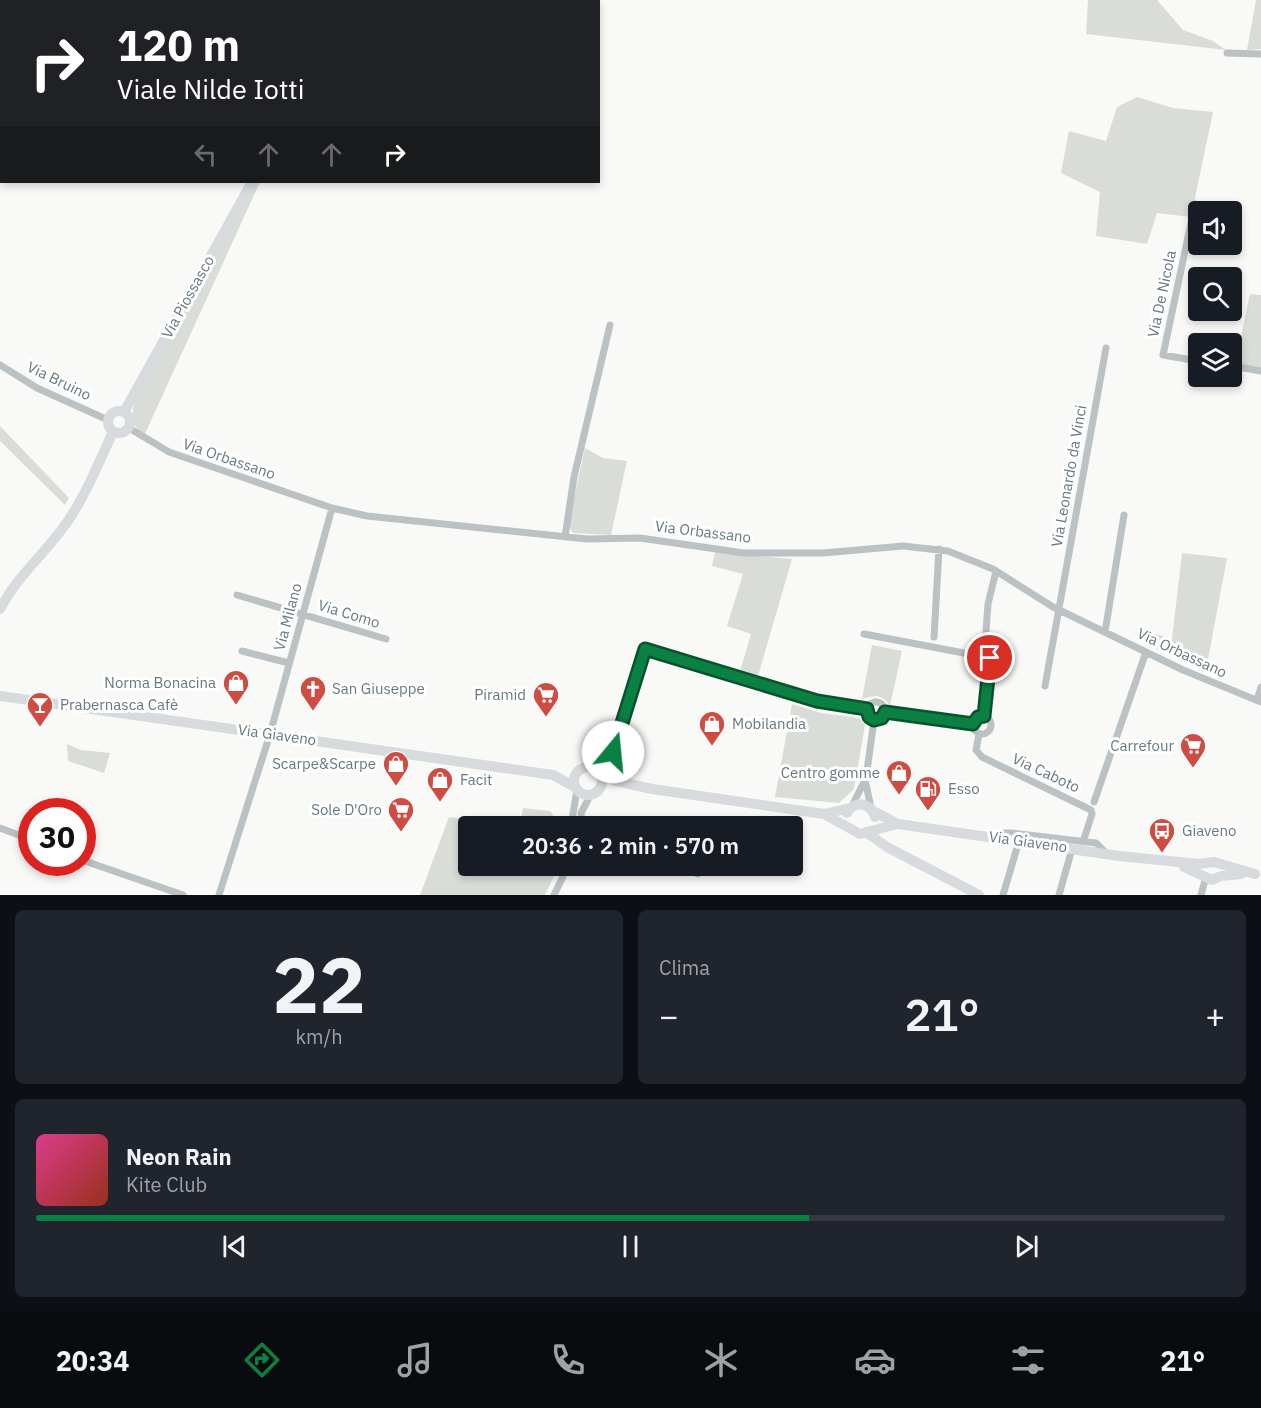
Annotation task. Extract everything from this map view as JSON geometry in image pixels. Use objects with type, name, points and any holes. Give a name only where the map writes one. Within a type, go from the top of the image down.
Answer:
[{"type":"main road","name":"Via Piossasco","points":[[124,412],[251,183]]},
{"type":"main road","points":[[114,412],[124,412],[129,417],[129,428],[120,434],[113,432],[108,427],[108,420],[114,412]]},
{"type":"main road","points":[[0,609],[11,589],[60,532],[100,462],[113,432]]},
{"type":"main road","name":"Via Giaveno","points":[[0,696],[553,775],[584,768],[616,781],[651,789],[824,814],[856,833],[898,824]]},
{"type":"main road","points":[[576,788],[574,780],[584,768]]},
{"type":"main road","points":[[594,793],[602,783],[600,773]]},
{"type":"main road","name":"Via Giaveno","points":[[553,775],[576,788],[594,793],[612,787],[651,789]]},
{"type":"main road","name":"Via Giaveno","points":[[824,814],[861,804],[898,824],[1158,860],[1213,875],[1258,874]]},
{"type":"main road","points":[[848,827],[845,820],[850,808]]},
{"type":"main road","points":[[873,811],[875,820],[868,831],[887,847],[974,894]]},
{"type":"main road","name":"Via Giaveno","points":[[1158,860],[1163,858],[1208,864],[1215,862],[1213,875]]},
{"type":"street","points":[[1227,53],[1261,54]]},
{"type":"street","name":"Via De Nicola","points":[[1188,237],[1163,355],[1188,359]]},
{"type":"street","points":[[565,537],[576,468],[610,325]]},
{"type":"street","name":"Via Leonardo da Vinci","points":[[1045,686],[1106,348]]},
{"type":"street","name":"Via Bruino","points":[[0,365],[37,388],[108,420]]},
{"type":"street","points":[[1242,368],[1261,371]]},
{"type":"street","name":"Via Orbassano","points":[[129,428],[168,452],[332,508],[368,516],[587,539],[640,538],[744,553],[823,553],[903,546],[939,549],[972,558],[1058,609],[1146,652],[1259,701],[1261,687]]},
{"type":"street","name":"Via Milano","points":[[219,895],[270,734],[332,508]]},
{"type":"street","points":[[1105,632],[1124,515]]},
{"type":"street","points":[[934,637],[939,549]]},
{"type":"street","points":[[985,644],[988,604],[996,571]]},
{"type":"street","name":"Via Como","points":[[237,595],[386,639]]},
{"type":"street","points":[[864,633],[990,658],[984,716]]},
{"type":"street","points":[[600,773],[613,752],[645,649],[817,701],[867,709]]},
{"type":"street","points":[[242,651],[289,663]]},
{"type":"street","name":"Via Caboto","points":[[1094,802],[1146,652]]},
{"type":"street","points":[[878,701],[883,704],[885,712],[882,718],[874,720],[869,717],[867,709],[870,703],[878,701]]},
{"type":"street","points":[[885,712],[973,724]]},
{"type":"street","points":[[984,716],[991,721],[992,727],[987,733],[979,734],[974,730],[973,724],[978,717],[984,716]]},
{"type":"street","points":[[850,808],[858,797],[866,778],[874,720]]},
{"type":"street","name":"Via Caboto","points":[[979,734],[976,750],[982,757],[1092,811],[1083,842]]},
{"type":"street","points":[[584,768],[613,752]]},
{"type":"street","name":"Via Giaveno","points":[[613,752],[617,775],[651,789]]},
{"type":"street","points":[[866,778],[873,811]]},
{"type":"street","points":[[574,816],[576,788]]},
{"type":"street","points":[[582,816],[583,807],[594,793]]},
{"type":"street","points":[[575,810],[577,816]]},
{"type":"street","points":[[0,828],[18,835]]},
{"type":"street","points":[[994,838],[1004,833],[1096,843],[1107,854]]},
{"type":"street","points":[[1004,895],[1019,841]]},
{"type":"street","points":[[1059,895],[1072,849]]},
{"type":"street","points":[[96,865],[183,895]]},
{"type":"street","points":[[1201,894],[1213,875]]},
{"type":"street","points":[[555,895],[564,876]]},
{"type":"shaded area","points":[[1088,0],[1157,0],[1183,30],[1213,41],[1226,50],[1086,34]]},
{"type":"shaded area","points":[[1256,0],[1261,0],[1261,49],[1247,50]]},
{"type":"shaded area","points":[[1137,97],[1173,108],[1213,112],[1194,201],[1188,201],[1188,217],[1157,213],[1147,244],[1096,236],[1100,192],[1061,173],[1069,131],[1106,141],[1117,107]]},
{"type":"shaded area","points":[[254,183],[260,183],[144,436],[134,423],[133,408],[136,397]]},
{"type":"shaded area","points":[[1250,294],[1261,295],[1261,369],[1242,366],[1242,333]]},
{"type":"shaded area","points":[[0,426],[69,498],[65,505],[0,441]]},
{"type":"shaded area","points":[[585,448],[603,458],[627,461],[611,535],[573,533],[568,526]]},
{"type":"shaded area","points":[[715,552],[792,559],[758,676],[740,671],[751,634],[727,626],[743,574],[712,566]]},
{"type":"shaded area","points":[[1182,553],[1227,558],[1206,670],[1148,645],[1150,632],[1172,639]]},
{"type":"shaded area","points":[[872,645],[902,651],[890,706],[878,696],[862,699]]},
{"type":"shaded area","points":[[792,704],[821,713],[859,718],[865,725],[854,789],[839,803],[775,797]]},
{"type":"shaded area","points":[[67,744],[81,750],[110,753],[104,773],[68,761]]},
{"type":"shaded area","points":[[523,808],[550,811],[554,816],[522,816]]},
{"type":"shaded area","points":[[449,817],[458,818],[458,876],[554,876],[545,895],[420,895]]},
{"type":"place","name":"Norma Bonacina","points":[[236,706]]},
{"type":"place","name":"San Giuseppe","points":[[313,712]]},
{"type":"place","name":"Piramid","points":[[546,718]]},
{"type":"place","name":"Prabernasca Cafè","points":[[40,728]]},
{"type":"place","name":"Mobilandia","points":[[712,747]]},
{"type":"place","name":"Carrefour","points":[[1193,769]]},
{"type":"place","name":"Scarpe&Scarpe","points":[[396,787]]},
{"type":"place","name":"Centro gomme","points":[[899,796]]},
{"type":"place","name":"Facit","points":[[440,803]]},
{"type":"place","name":"Esso","points":[[928,812]]},
{"type":"place","name":"Sole D'Oro","points":[[401,833]]},
{"type":"place","name":"Giaveno","points":[[1162,854]]},
{"type":"route","points":[[613,752],[645,649],[817,701],[867,709],[869,717],[874,720],[882,718],[885,712],[973,724],[978,717],[984,716],[990,658]]}]
